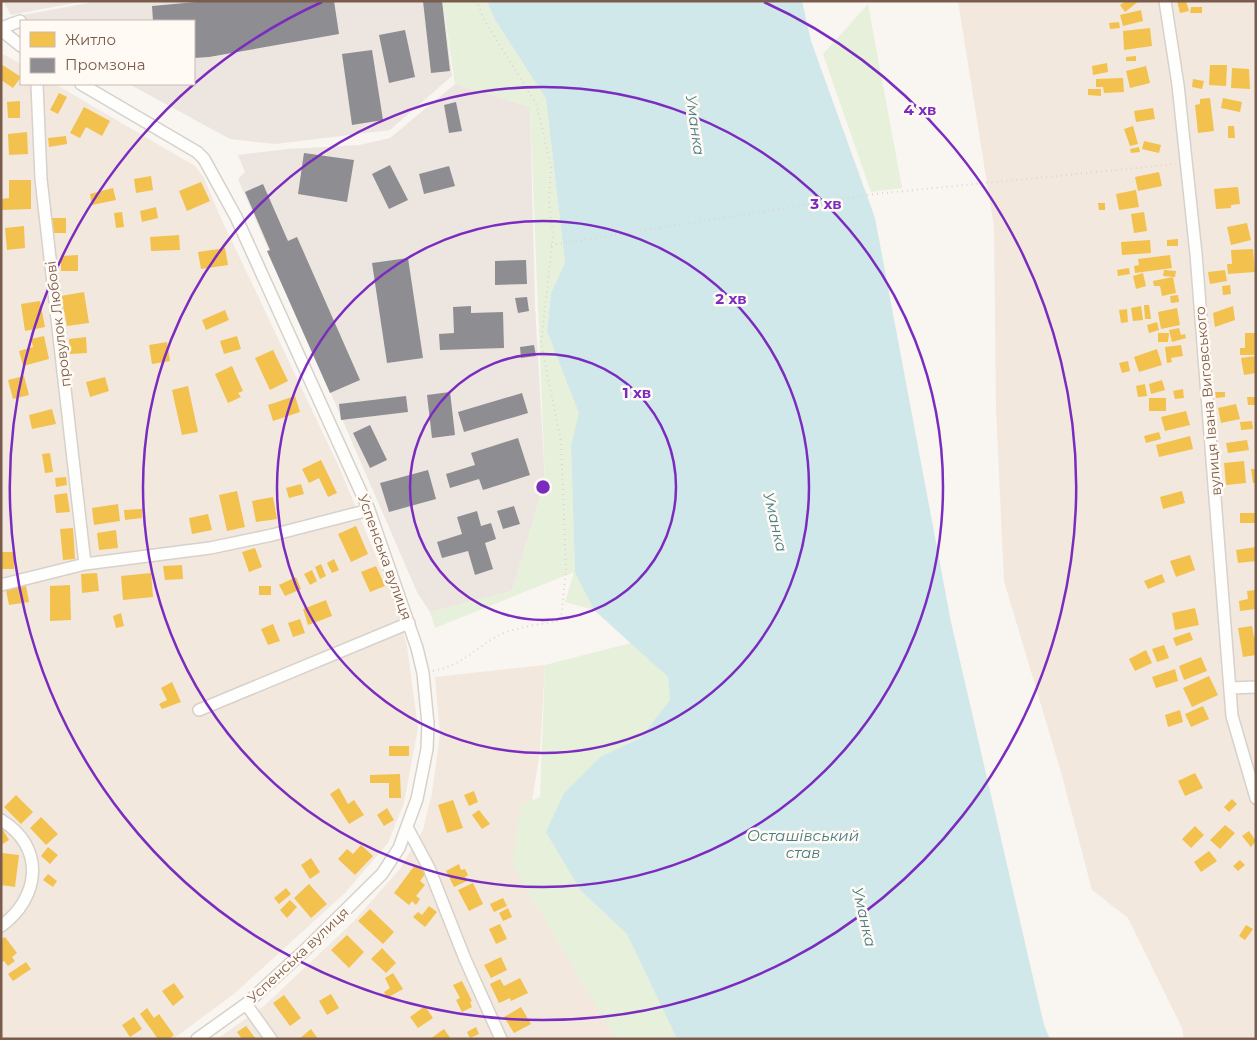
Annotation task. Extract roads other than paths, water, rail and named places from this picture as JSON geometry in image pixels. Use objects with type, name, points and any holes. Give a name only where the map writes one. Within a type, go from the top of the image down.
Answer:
[{"type":"street","name":"вулиця Івана Виговського","points":[[1165,1],[1178,85],[1197,273],[1232,716],[1256,798]]},
{"type":"street","points":[[20,21],[1,29],[20,45]]},
{"type":"street","name":"провулок Любові","points":[[37,85],[41,179],[86,564]]},
{"type":"street","name":"Успенська вулиця","points":[[83,85],[188,145],[204,159],[236,217],[369,510],[409,623],[423,673],[427,698],[427,749],[423,774],[408,829],[399,848],[371,887],[246,1004],[197,1039]]},
{"type":"street","points":[[1,585],[86,564],[210,548],[281,533],[369,510]]},
{"type":"street","points":[[199,710],[409,623]]},
{"type":"street","points":[[1230,688],[1256,687]]},
{"type":"street","points":[[1,820],[22,838],[32,860],[32,882],[25,903],[1,926]]},
{"type":"street","points":[[408,829],[429,868],[465,959],[501,1039]]},
{"type":"street","points":[[246,1004],[271,1039]]},
{"type":"water","name":"Осташівський став","points":[[487,1],[802,1],[811,41],[875,218],[951,622],[1044,1025],[1050,1039],[677,1039],[627,934],[581,891],[546,832],[564,793],[600,757],[640,738],[670,700],[668,677],[594,610],[575,572],[571,446],[579,413],[547,331],[551,293],[565,263],[546,99],[494,18]]},
{"type":"water label","name":"Уманка","points":[[695,125]]},
{"type":"water label","name":"Уманка","points":[[775,522]]},
{"type":"water label","name":"Уманка","points":[[864,917]]}]
